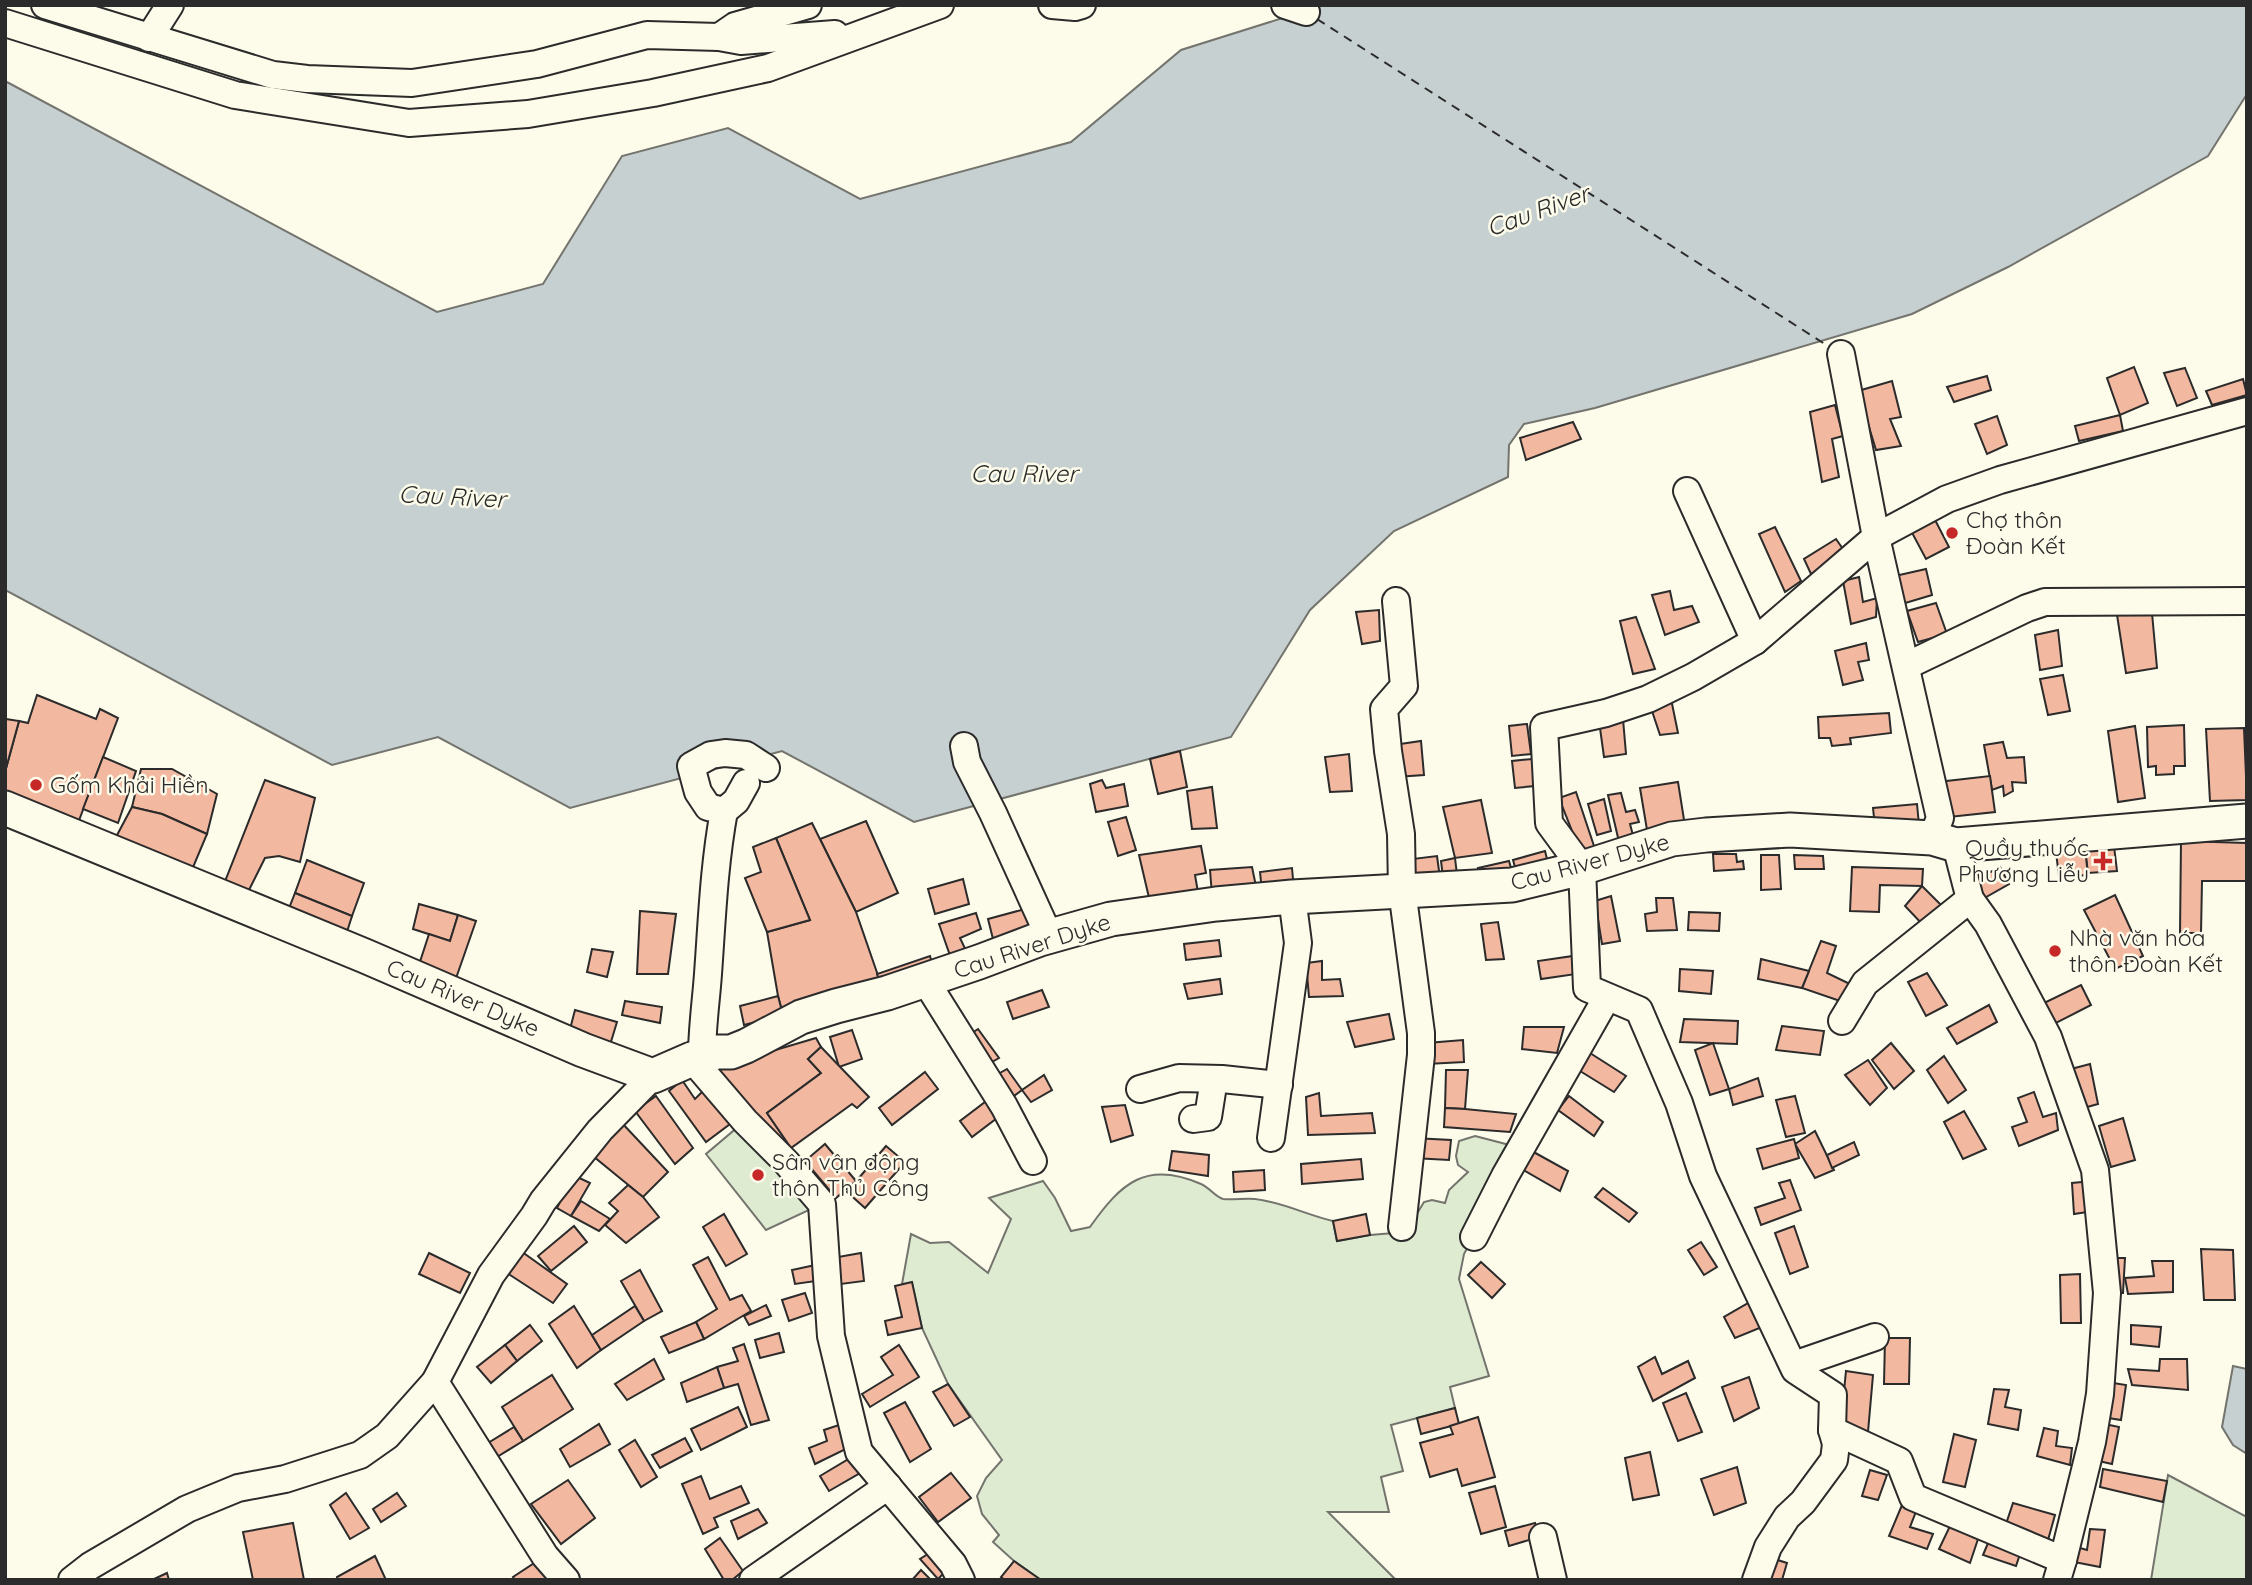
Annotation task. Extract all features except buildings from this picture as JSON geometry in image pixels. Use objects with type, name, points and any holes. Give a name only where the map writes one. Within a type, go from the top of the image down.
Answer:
[{"type":"main road","name":"Cau River Dyke","points":[[5,808],[365,956],[583,1050],[653,1076],[697,1057],[731,1052],[747,1046],[801,1017],[925,980],[1049,936],[1111,919],[1216,904],[1292,897],[1512,885],[1582,868],[1672,839],[1706,835],[1790,831],[1944,841],[2247,821]]},
{"type":"street","points":[[45,5],[273,75],[412,83],[537,64],[647,35],[719,37],[741,41],[864,32]]},
{"type":"street","points":[[149,38],[170,5]]},
{"type":"street","points":[[719,37],[735,26],[808,5]]},
{"type":"street","points":[[5,23],[235,95],[409,123],[528,114],[653,93],[768,68],[940,5]]},
{"type":"street","points":[[1052,5],[1082,5]]},
{"type":"street","points":[[298,106],[307,79]]},
{"type":"street","points":[[1832,1430],[1899,1461],[1913,1497],[2060,1570],[2092,1442],[2102,1369],[2107,1293],[2095,1170],[2048,1037],[1988,924],[1970,899],[1944,841],[1876,537],[1841,354]]},
{"type":"street","points":[[1756,1580],[1764,1556],[1787,1517],[1803,1502],[1834,1460],[1836,1444],[1832,1430],[1833,1395],[1796,1370],[1703,1176],[1679,1103],[1639,1010],[1587,988],[1582,868],[1549,823],[1544,727],[1606,713],[1648,699],[1693,677],[1755,641],[1876,537],[1947,499],[2000,480],[2247,411]]},
{"type":"street","points":[[1687,491],[1755,641]]},
{"type":"street","points":[[1396,601],[1404,686],[1384,709],[1401,834],[1402,890],[1421,1044],[1402,1227]]},
{"type":"street","points":[[1906,666],[2045,602],[2247,601]]},
{"type":"street","points":[[964,746],[967,762],[1049,936]]},
{"type":"street","points":[[724,811],[708,807],[698,792],[691,766],[711,755],[746,755],[756,776],[736,801],[724,811],[715,868],[707,988],[697,1057],[745,1121],[786,1162],[822,1204],[831,1336],[859,1452],[953,1564],[961,1580]]},
{"type":"street","points":[[1271,1138],[1298,943],[1292,897]]},
{"type":"street","points":[[1842,1021],[1866,983],[1970,899]]},
{"type":"street","points":[[925,980],[1004,1106],[1033,1161]]},
{"type":"street","points":[[1474,1237],[1505,1176],[1607,997]]},
{"type":"street","points":[[72,1580],[90,1566],[187,1509],[238,1488],[285,1479],[360,1455],[387,1436],[435,1382],[491,1275],[543,1201],[600,1130],[653,1076]]},
{"type":"street","points":[[1140,1088],[1179,1078],[1279,1085]]},
{"type":"street","points":[[1193,1119],[1208,1117],[1214,1079]]},
{"type":"street","points":[[1794,1365],[1875,1337]]},
{"type":"street","points":[[435,1382],[545,1556],[566,1580]]},
{"type":"street","points":[[753,1580],[888,1486]]},
{"type":"street","points":[[1543,1537],[1553,1580]]},
{"type":"green space","points":[[745,1121],[822,1204],[766,1230],[706,1154]]},
{"type":"green space","points":[[1475,1136],[1521,1148],[1464,1254],[1459,1279],[1489,1376],[1450,1387],[1455,1408],[1391,1425],[1403,1471],[1381,1477],[1389,1512],[1328,1512],[1396,1580],[1041,1580],[993,1542],[999,1535],[982,1514],[977,1496],[986,1478],[1002,1460],[948,1384],[922,1328],[912,1283],[902,1284],[911,1234],[930,1243],[949,1242],[988,1273],[1011,1219],[989,1198],[1043,1181],[1055,1198],[1071,1231],[1090,1227],[1113,1198],[1136,1180],[1165,1174],[1201,1184],[1223,1199],[1265,1201],[1333,1221],[1337,1241],[1406,1232],[1424,1202],[1432,1200],[1445,1203],[1449,1190],[1468,1172],[1458,1165],[1456,1156],[1459,1141]]},
{"type":"green space","points":[[2168,1475],[2247,1517],[2247,1580],[2151,1580]]},
{"type":"water","name":"Cau River","points":[[1324,5],[2247,5],[2247,94],[2208,156],[2008,267],[1912,314],[1595,408],[1524,424],[1509,445],[1508,477],[1394,531],[1310,610],[1231,737],[914,822],[782,751],[570,808],[438,737],[332,765],[5,590],[5,81],[437,312],[543,284],[622,156],[728,128],[860,199],[1071,142],[1181,50]]},
{"type":"water","points":[[2233,1366],[2247,1369],[2247,1454],[2233,1445],[2222,1427]]},
{"type":"ferry route","points":[[1317,19],[1831,348]]},
{"type":"place","name":"Chợ thôn Đoàn Kết","points":[[1952,533]]},
{"type":"place","name":"Gốm Khải Hiền","points":[[36,785]]},
{"type":"place","name":"Quầy thuốc Phương Liễu","points":[[2103,861]]},
{"type":"place","name":"Nhà văn hóa thôn Đoàn Kết","points":[[2055,951]]},
{"type":"place","name":"Sân vận động thôn Thủ Công","points":[[758,1175]]}]
